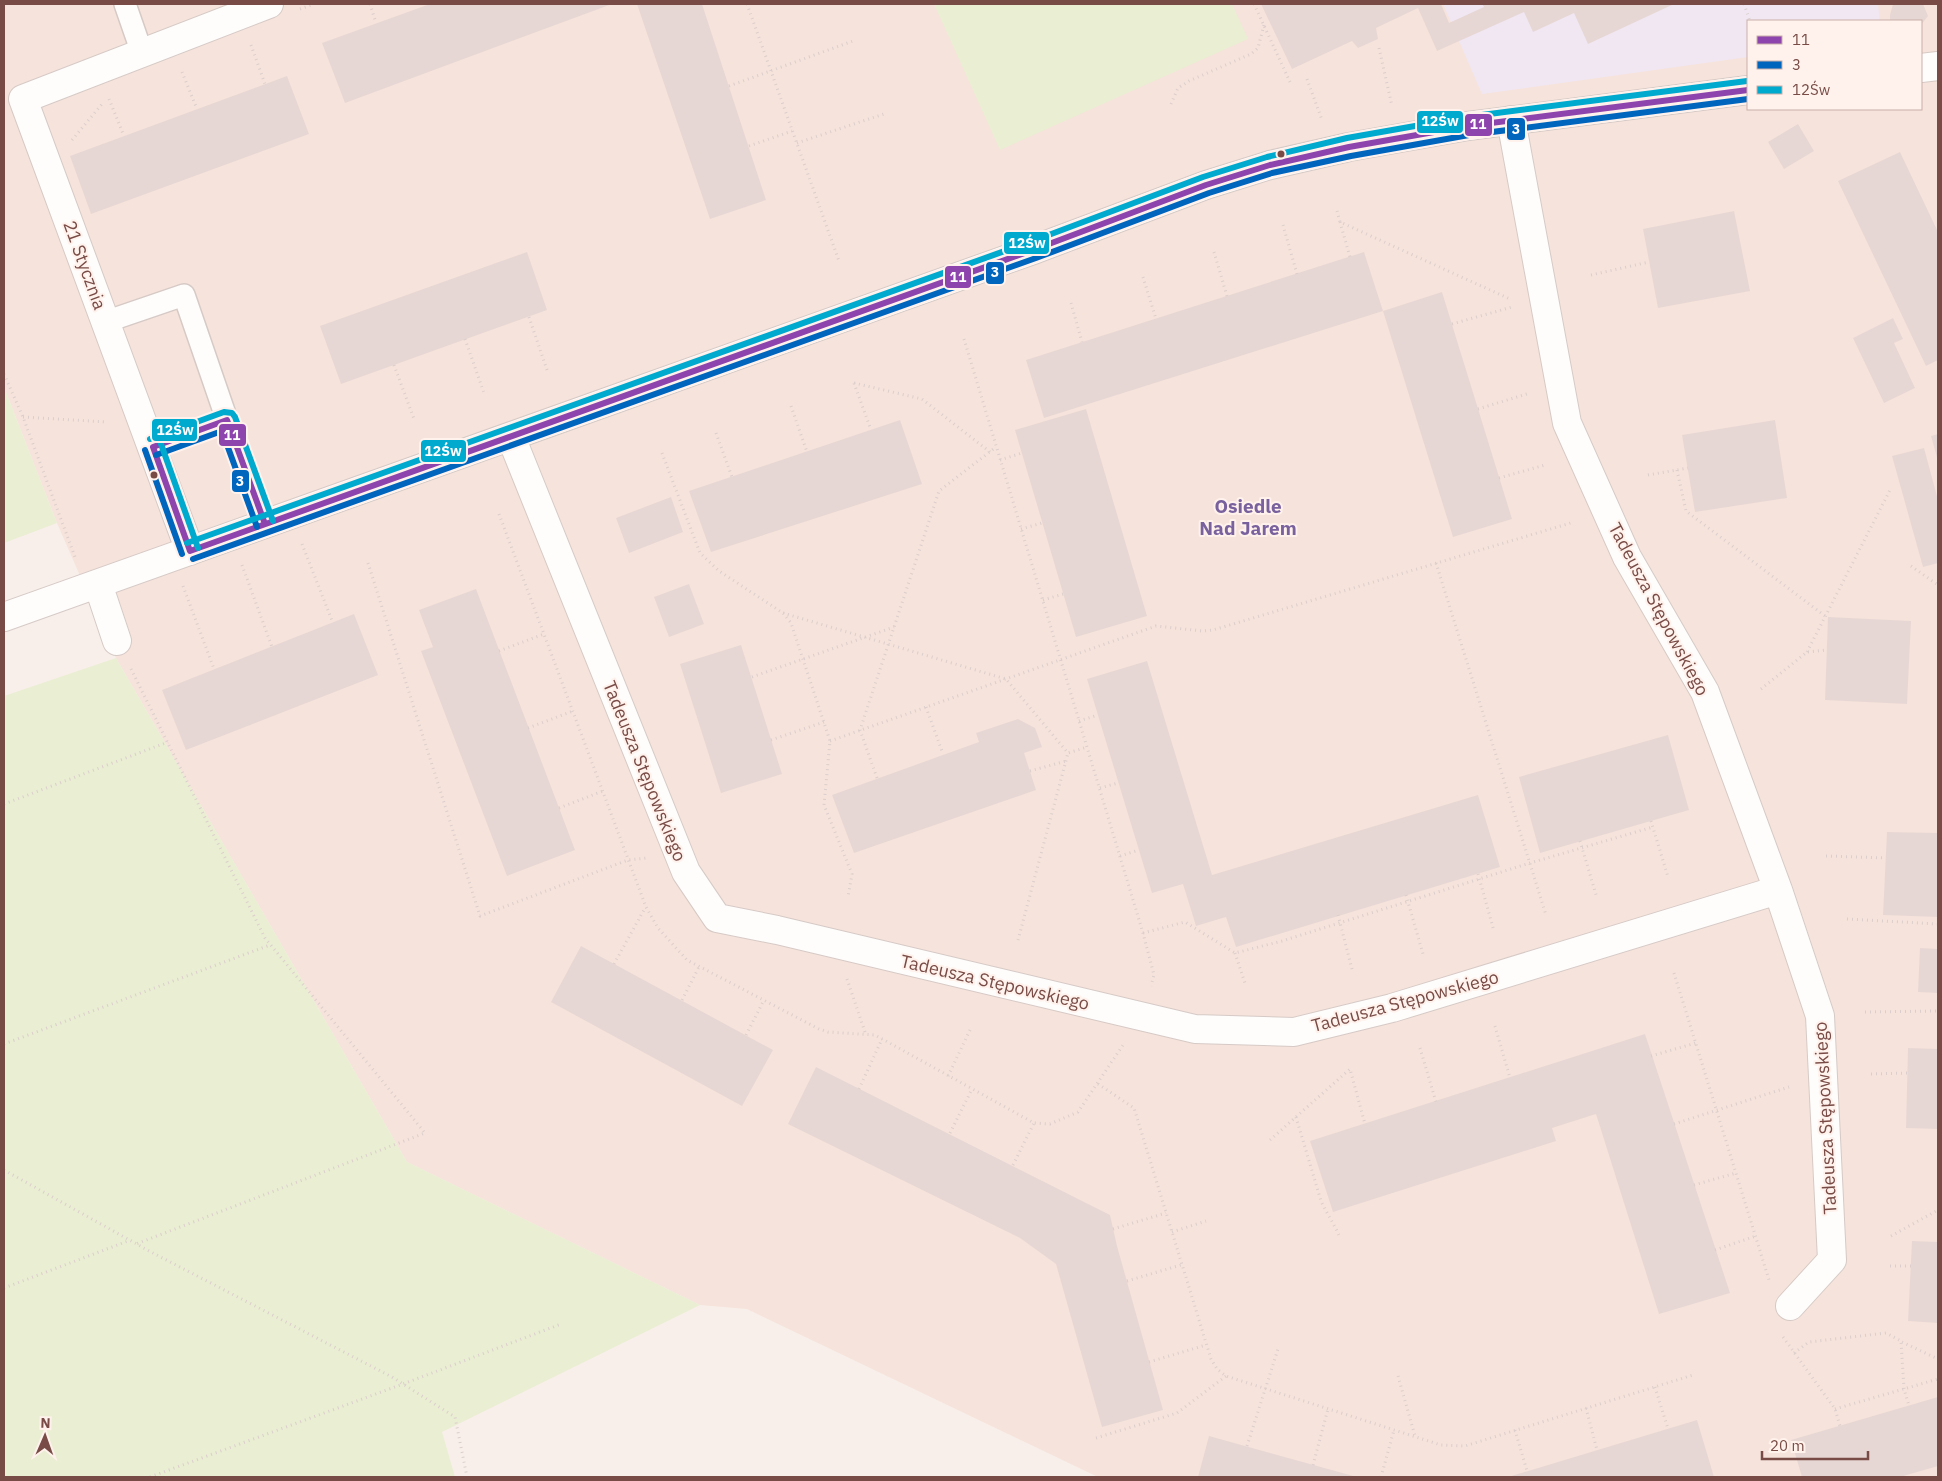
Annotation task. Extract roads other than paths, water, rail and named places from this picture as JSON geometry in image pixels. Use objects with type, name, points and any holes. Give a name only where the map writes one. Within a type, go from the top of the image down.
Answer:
[{"type":"street","name":"21 Stycznia","points":[[181,554],[148,436],[23,99],[269,4]]},
{"type":"street","points":[[1922,68],[1938,66]]},
{"type":"street","points":[[4,618],[1033,250],[1215,182],[1270,165],[1349,147],[1511,120],[1747,90]]},
{"type":"street","name":"Tadeusza Stępowskiego","points":[[1511,120],[1568,423],[1627,557],[1705,692],[1778,890],[1820,1016],[1832,1260],[1790,1306]]},
{"type":"street","name":"Tadeusza Stępowskiego","points":[[511,437],[678,854],[686,872],[717,918],[777,930],[1195,1029],[1294,1032],[1392,1008],[1778,890]]},
{"type":"street","points":[[92,586],[117,641]]},
{"type":"lane","points":[[125,4],[142,53]]},
{"type":"lane","points":[[105,322],[184,295],[265,524]]},
{"type":"lane","points":[[148,436],[227,420]]},
{"type":"district","name":"Osiedle Nad Jarem","points":[[1248,517]]}]
